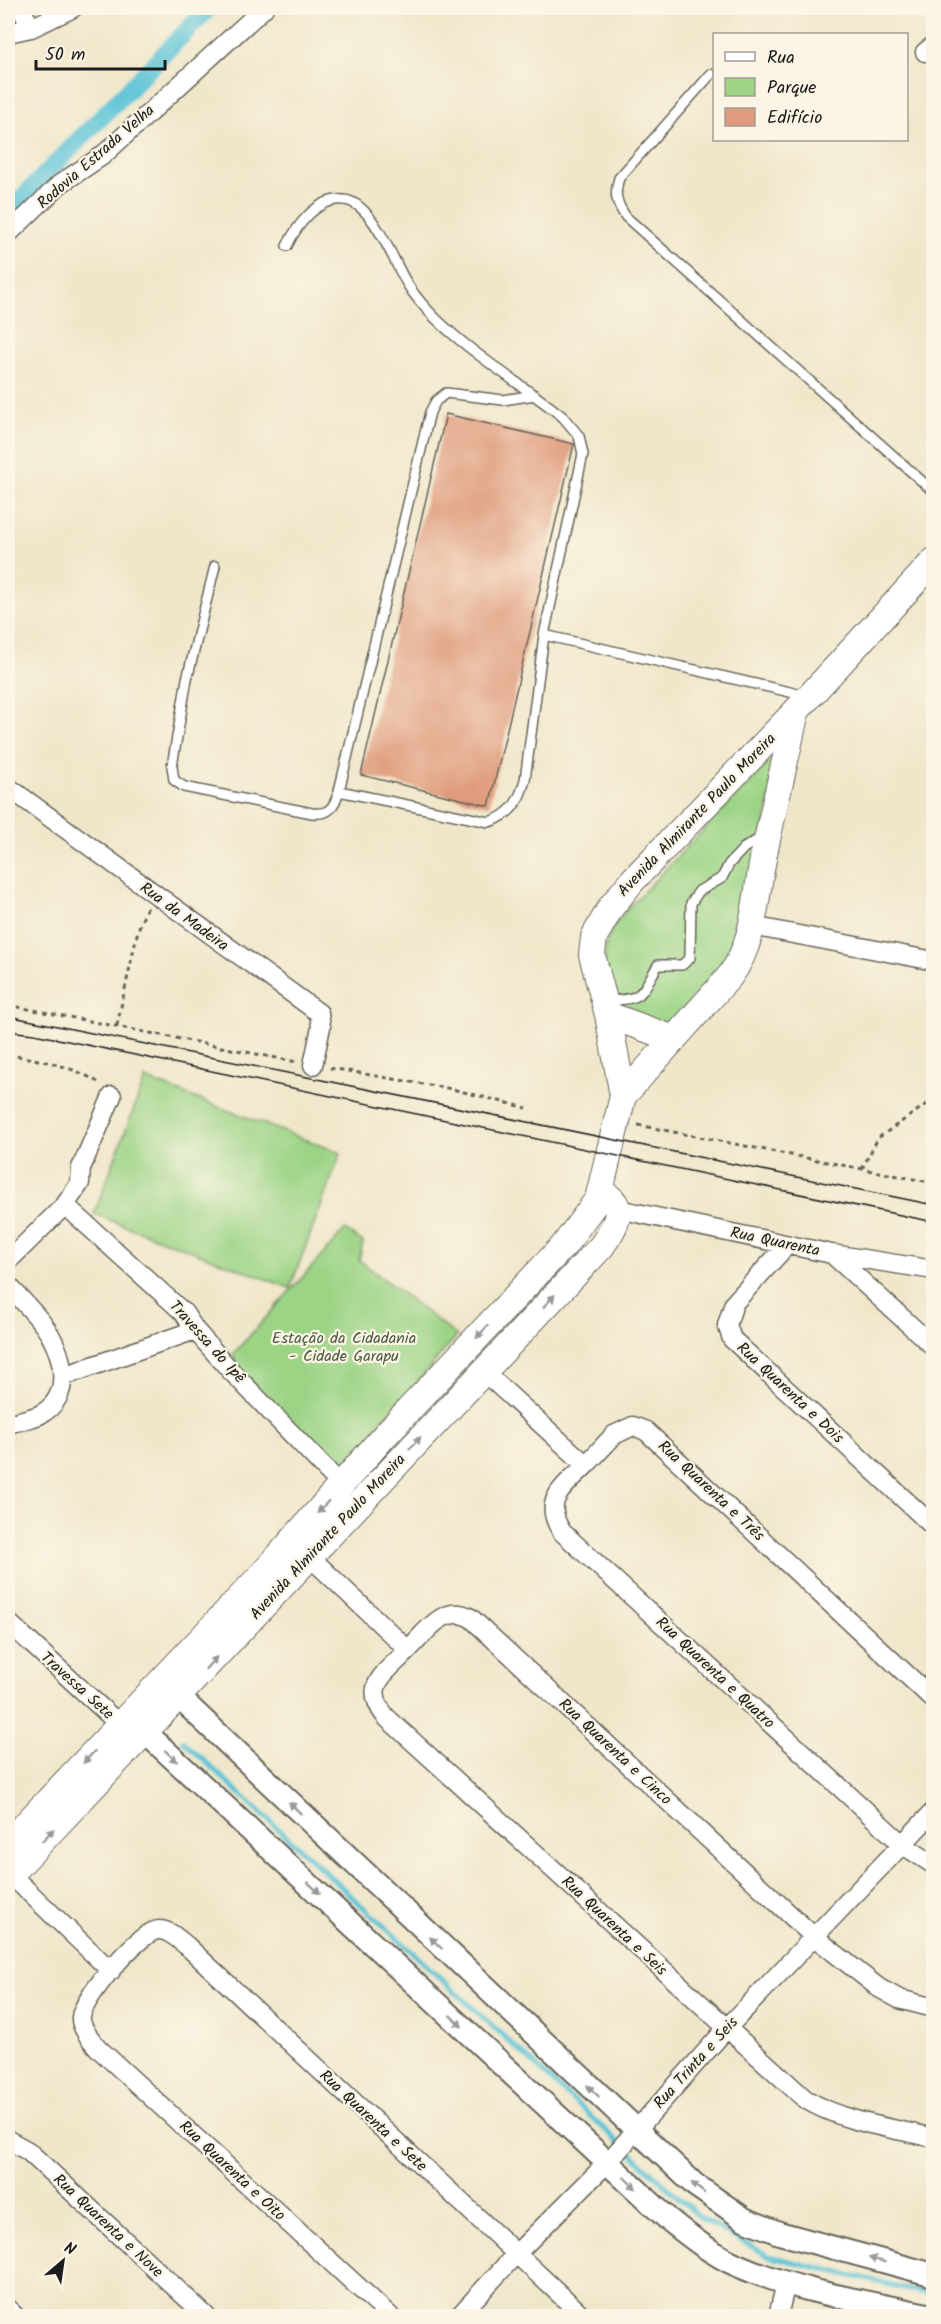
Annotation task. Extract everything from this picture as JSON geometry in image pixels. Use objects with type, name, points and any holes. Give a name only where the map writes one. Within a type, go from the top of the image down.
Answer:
[{"type":"main road","name":"Avenida Almirante Paulo Moreira","points":[[8,1843],[309,1556],[600,1247],[615,1224],[609,1200],[619,1108],[606,1008],[592,956],[594,937],[611,907],[632,881],[803,704],[933,561]]},
{"type":"main road","name":"Avenida Almirante Paulo Moreira","points":[[619,1108],[674,1039],[738,966],[752,926],[769,833],[803,704]]},
{"type":"main road","points":[[606,1008],[674,1039]]},
{"type":"main road","name":"Avenida Almirante Paulo Moreira","points":[[170,1689],[342,1486],[430,1387],[572,1237],[591,1211],[609,1200]]},
{"type":"main road","points":[[430,1387],[451,1405]]},
{"type":"main road","name":"Avenida Almirante Paulo Moreira","points":[[9,1876],[131,1724]]},
{"type":"street","points":[[21,8],[31,28]]},
{"type":"street","points":[[8,33],[31,28],[73,8]]},
{"type":"street","name":"Rodovia Estrada Velha","points":[[8,234],[60,184],[102,156],[264,8]]},
{"type":"street","name":"Rua da Madeira","points":[[8,787],[152,894],[319,1013],[321,1026],[313,1065]]},
{"type":"street","points":[[752,926],[933,961]]},
{"type":"street","points":[[8,1260],[65,1205],[80,1184],[81,1168],[112,1096]]},
{"type":"street","name":"Rua Quarenta","points":[[609,1200],[788,1245],[933,1270]]},
{"type":"street","name":"Travessa do Ipê","points":[[65,1205],[184,1313],[195,1330],[342,1486]]},
{"type":"street","name":"Rua Quarenta e Dois","points":[[788,1245],[734,1303],[727,1325],[732,1339],[933,1527]]},
{"type":"street","points":[[832,1254],[933,1347]]},
{"type":"street","points":[[8,1285],[44,1324],[55,1346],[64,1376],[63,1390],[53,1404],[39,1414],[8,1424]]},
{"type":"street","points":[[64,1376],[195,1330]]},
{"type":"street","points":[[483,1371],[586,1465]]},
{"type":"street","name":"Rua Quarenta e Três","points":[[586,1465],[622,1429],[633,1426],[646,1431],[933,1701]]},
{"type":"street","name":"Rua Quarenta e Quatro","points":[[586,1465],[558,1493],[552,1507],[553,1518],[562,1532],[903,1845],[933,1865]]},
{"type":"street","points":[[309,1556],[408,1650]]},
{"type":"street","name":"Rua Quarenta e Cinco","points":[[408,1650],[441,1617],[461,1612],[471,1618],[813,1936],[879,1988],[899,1999],[933,2008]]},
{"type":"street","name":"Travessa Sete","points":[[8,1622],[131,1724]]},
{"type":"street","name":"Rua Quarenta e Seis","points":[[408,1650],[380,1678],[374,1689],[376,1704],[387,1717],[786,2084],[821,2109],[933,2138]]},
{"type":"street","points":[[170,1689],[622,2146],[668,2219],[698,2242],[735,2264],[786,2283],[932,2316]]},
{"type":"street","points":[[131,1724],[622,2146],[695,2186],[744,2218],[779,2234],[933,2275]]},
{"type":"street","name":"Rua Trinta e Seis","points":[[459,2316],[622,2146],[726,2029],[933,1811]]},
{"type":"street","points":[[9,1876],[111,1971]]},
{"type":"street","name":"Rua Quarenta e Sete","points":[[111,1971],[147,1934],[159,1930],[172,1934],[515,2255],[584,2316]]},
{"type":"street","name":"Rua Quarenta e Oito","points":[[111,1971],[83,2008],[80,2020],[99,2049],[390,2316]]},
{"type":"street","name":"Rua Quarenta e Nove","points":[[8,2140],[28,2151],[206,2316]]},
{"type":"street","points":[[778,2316],[786,2283]]},
{"type":"street","points":[[8,2309],[15,2316]]},
{"type":"lane","points":[[711,74],[619,178],[615,192],[618,206],[626,217],[933,492]]},
{"type":"lane","points":[[287,246],[296,229],[308,216],[327,203],[345,200],[358,206],[370,217],[408,286],[431,313],[563,417],[579,436],[583,454],[544,634],[525,780],[520,797],[503,818],[489,822],[339,791]]},
{"type":"lane","points":[[215,566],[185,690],[172,766],[174,780],[184,787],[322,814],[332,808],[339,791],[430,412],[436,401],[446,393],[503,400],[535,395]]},
{"type":"lane","points":[[544,634],[803,704]]},
{"type":"lane","points":[[606,1008],[633,999],[644,992],[657,965],[682,965],[690,958],[691,903],[699,891],[722,878],[729,864],[744,848],[769,833]]},
{"type":"path","points":[[117,1025],[138,930],[152,894]]},
{"type":"path","points":[[8,1005],[313,1065],[452,1089],[528,1108]]},
{"type":"path","points":[[8,1055],[35,1058],[74,1070],[99,1082],[112,1096]]},
{"type":"path","points":[[862,1169],[878,1138],[933,1099]]},
{"type":"path","points":[[619,1108],[862,1169],[933,1183]]},
{"type":"green space","points":[[777,754],[746,940],[678,1026],[629,1016],[616,1000],[608,981],[605,959],[609,935],[625,911]]},
{"type":"green space","points":[[145,1079],[341,1153],[290,1288],[94,1214]]},
{"type":"green space","name":"Estação da Cidadania - Cidade Garapu","points":[[345,1230],[363,1242],[359,1260],[457,1336],[340,1470],[240,1370],[233,1354]]},
{"type":"building","points":[[446,414],[574,444],[489,806],[361,775]]},
{"type":"waterway","points":[[8,212],[209,8]]},
{"type":"waterway","points":[[183,1741],[702,2219],[769,2256],[934,2295]]},
{"type":"tram line","points":[[8,1016],[934,1205]]},
{"type":"tram line","points":[[8,1031],[34,1034],[934,1222]]}]
